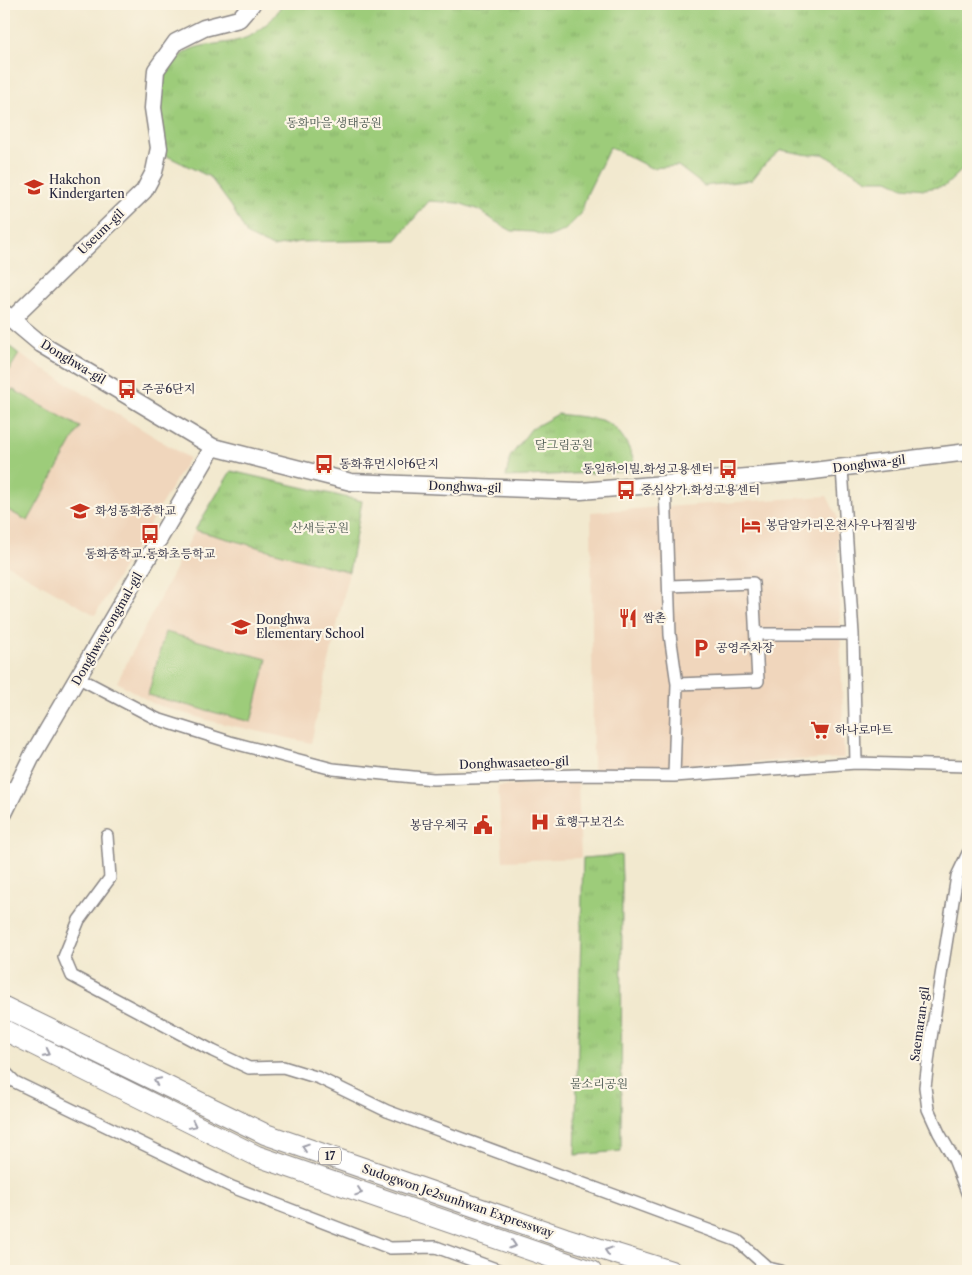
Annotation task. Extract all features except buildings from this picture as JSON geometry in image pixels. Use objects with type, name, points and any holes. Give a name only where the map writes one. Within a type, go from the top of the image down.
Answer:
[{"type":"highway","name":"Sudogwon Je2sunhwan Expressway","points":[[4,1007],[265,1134],[565,1238],[671,1271]]},
{"type":"highway","name":"Sudogwon Je2sunhwan Expressway","points":[[4,1030],[257,1156],[591,1271]]},
{"type":"street","name":"Useum-gil","points":[[8,316],[144,191],[154,172],[159,148],[153,108],[156,70],[176,42],[204,28],[239,19],[252,4]]},
{"type":"street","name":"Donghwa-gil","points":[[8,316],[41,344],[213,447],[351,482],[581,491],[805,472],[968,452]]},
{"type":"street","name":"Donghwayeongmal-gil","points":[[4,813],[33,754],[213,447]]},
{"type":"street","points":[[842,468],[853,634],[856,763]]},
{"type":"street","points":[[665,484],[670,636],[677,684],[674,776]]},
{"type":"street","points":[[669,586],[753,583],[758,681],[677,684]]},
{"type":"street","points":[[756,634],[853,634]]},
{"type":"street","name":"Donghwasaeteo-gil","points":[[78,678],[157,719],[230,742],[333,769],[433,779],[580,775],[674,776],[856,763],[968,766]]},
{"type":"street","points":[[107,836],[110,878],[78,920],[64,956],[72,976],[213,1051],[250,1068],[283,1067],[320,1078],[387,1111],[738,1241],[768,1268],[781,1271]]},
{"type":"street","name":"Saemaran-gil","points":[[968,853],[957,876],[932,1029],[925,1087],[928,1109],[954,1159],[968,1195]]},
{"type":"street","points":[[4,1071],[15,1082],[232,1187],[390,1248],[436,1247],[501,1271]]},
{"type":"shaded area","name":"화성동화중학교","points":[[19,354],[189,458],[95,615],[4,563],[4,379]]},
{"type":"shaded area","points":[[827,496],[837,516],[844,758],[593,770],[591,512]]},
{"type":"shaded area","name":"Donghwa Elementary School","points":[[195,530],[349,572],[311,743],[206,720],[154,704],[117,682]]},
{"type":"shaded area","name":"효행구보건소","points":[[578,783],[581,858],[503,861],[498,786]]},
{"type":"green space","name":"동화마을 생태공원","points":[[281,4],[968,4],[968,112],[966,117],[968,157],[961,171],[945,186],[925,189],[903,187],[888,180],[868,180],[823,154],[809,155],[781,150],[765,164],[752,180],[704,186],[678,166],[651,168],[610,147],[587,194],[581,214],[564,231],[548,237],[533,232],[512,231],[479,210],[459,203],[429,201],[396,240],[299,242],[273,247],[247,235],[232,207],[210,177],[163,154],[161,102],[163,81],[166,74],[174,61],[183,53],[193,48],[226,43],[252,35],[273,18]]},
{"type":"green space","points":[[4,342],[19,354],[4,379]]},
{"type":"green space","points":[[12,389],[80,427],[28,521],[4,508],[4,404]]},
{"type":"green space","name":"달그림공원","points":[[558,414],[596,419],[612,426],[626,443],[637,471],[506,477],[510,457],[531,429]]},
{"type":"green space","name":"산새들공원","points":[[231,471],[362,501],[349,572],[195,530]]},
{"type":"green space","points":[[165,632],[267,659],[251,722],[148,695]]},
{"type":"green space","name":"물소리공원","points":[[621,855],[621,1151],[575,1155],[583,858]]},
{"type":"place","name":"Hakchon Kindergarten","points":[[34,187]]},
{"type":"place","name":"주공6단지","points":[[127,389]]},
{"type":"place","name":"동화휴먼시아6단지","points":[[324,464]]},
{"type":"place","name":"동일하이빌.화성고용센터","points":[[728,469]]},
{"type":"place","name":"중심상가.화성고용센터","points":[[626,490]]},
{"type":"place","name":"화성동화중학교","points":[[80,511]]},
{"type":"place","name":"봉담알카리온천사우나찜질방","points":[[751,525]]},
{"type":"place","name":"동화중학교.동화초등학교","points":[[150,534]]},
{"type":"place","name":"쌈촌","points":[[628,618]]},
{"type":"place","name":"Donghwa Elementary School","points":[[241,627]]},
{"type":"place","name":"공영주차장","points":[[701,648]]},
{"type":"place","name":"하나로마트","points":[[820,730]]},
{"type":"place","name":"효행구보건소","points":[[540,822]]},
{"type":"place","name":"봉담우체국","points":[[483,825]]}]
